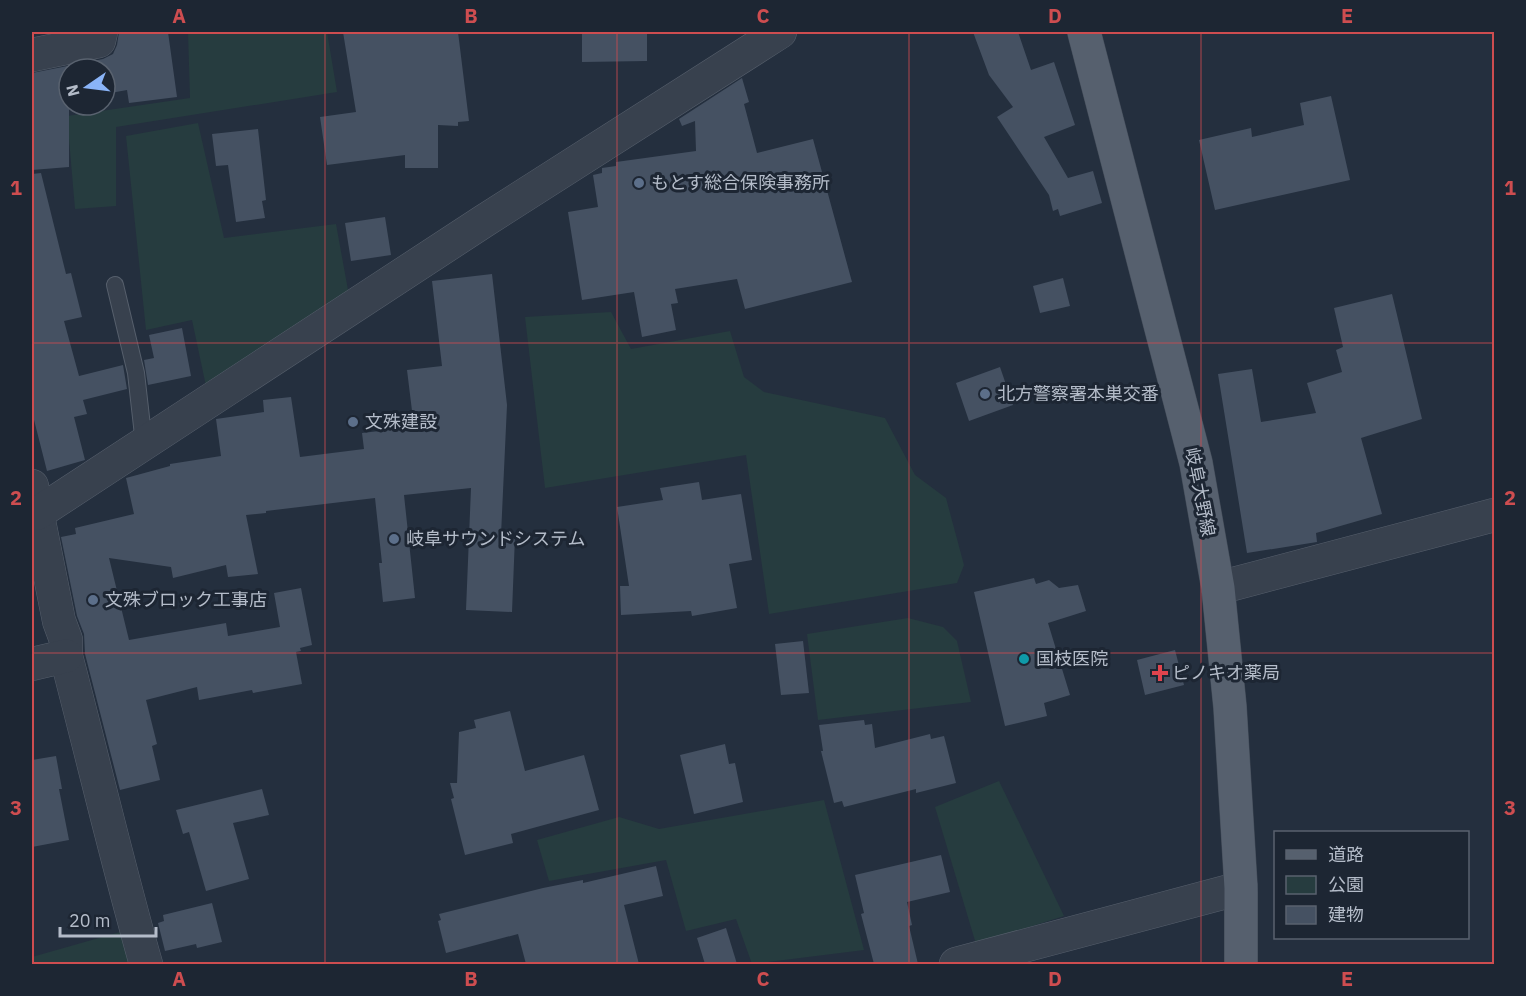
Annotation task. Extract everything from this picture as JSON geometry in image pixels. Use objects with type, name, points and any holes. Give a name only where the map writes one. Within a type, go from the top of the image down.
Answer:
[{"type":"main road","name":"岐阜大野線","points":[[1084,32],[1196,462],[1218,588],[1230,707],[1241,888],[1241,964]]},
{"type":"street","points":[[32,56],[99,41],[101,32]]},
{"type":"street","points":[[146,964],[111,841],[103,799],[66,656],[66,639],[59,621],[35,499],[144,444],[484,221],[780,32]]},
{"type":"street","points":[[1218,588],[1494,515]]},
{"type":"street","points":[[32,664],[66,656]]},
{"type":"street","points":[[956,964],[1241,888]]},
{"type":"lane","points":[[115,285],[136,373],[144,444]]},
{"type":"green space","points":[[188,32],[327,32],[337,92],[116,127],[116,206],[75,209],[67,117],[117,117],[117,109],[190,98]]},
{"type":"green space","points":[[198,123],[224,238],[336,224],[350,301],[207,391],[192,320],[146,330],[126,136]]},
{"type":"green space","points":[[611,312],[631,349],[730,331],[744,377],[764,392],[885,418],[915,475],[946,498],[964,565],[957,583],[769,614],[746,455],[545,488],[525,317]]},
{"type":"green space","points":[[908,618],[943,627],[957,641],[971,702],[818,720],[807,634]]},
{"type":"green space","points":[[999,781],[1064,916],[976,944],[935,807]]},
{"type":"green space","points":[[824,800],[864,950],[752,964],[736,919],[686,931],[666,860],[549,881],[537,840],[619,817],[659,829]]},
{"type":"green space","points":[[120,932],[129,964],[32,964],[32,957]]},
{"type":"building","points":[[119,32],[168,32],[177,97],[129,103],[127,90],[117,92],[117,57],[107,57],[113,54]]},
{"type":"building","points":[[343,32],[458,32],[469,121],[458,122],[458,126],[438,125],[438,168],[405,168],[405,155],[327,165],[320,117],[356,112]]},
{"type":"building","points":[[582,32],[647,32],[647,61],[582,62]]},
{"type":"building","points":[[973,32],[1018,32],[1031,70],[1054,62],[1075,125],[1044,137],[1068,178],[1093,171],[1102,203],[1060,216],[1058,209],[1053,211],[1049,195],[997,117],[1013,107],[989,75]]},
{"type":"building","points":[[57,68],[57,117],[69,117],[69,167],[32,170],[32,73]]},
{"type":"building","points":[[742,78],[749,102],[744,104],[757,153],[813,139],[852,282],[745,309],[737,279],[675,289],[678,303],[671,304],[676,330],[642,337],[634,292],[582,300],[568,212],[598,207],[593,175],[602,173],[602,168],[616,166],[616,162],[696,151],[695,121],[682,126],[679,119]]},
{"type":"building","points":[[1331,96],[1350,180],[1215,210],[1199,140],[1251,128],[1252,137],[1304,125],[1300,103]]},
{"type":"building","points":[[258,129],[266,200],[262,201],[265,218],[236,222],[228,165],[216,166],[212,134]]},
{"type":"building","points":[[41,173],[66,274],[71,273],[82,317],[64,321],[79,376],[123,365],[127,389],[83,400],[87,414],[74,417],[85,460],[47,471],[32,412],[32,174]]},
{"type":"building","points":[[385,217],[391,255],[351,261],[345,223]]},
{"type":"building","points":[[492,274],[507,405],[501,535],[515,536],[512,612],[466,610],[471,488],[404,495],[415,598],[383,602],[379,563],[382,563],[375,498],[246,515],[258,574],[228,577],[226,565],[173,578],[171,567],[109,558],[129,640],[226,623],[228,636],[280,627],[274,593],[301,588],[312,645],[300,648],[301,651],[296,652],[302,684],[199,700],[197,687],[146,700],[157,744],[152,746],[160,780],[120,790],[85,654],[84,634],[77,616],[61,537],[76,534],[75,528],[134,514],[126,478],[170,466],[170,464],[221,456],[216,419],[264,412],[263,400],[291,397],[300,457],[364,449],[362,433],[414,427],[407,370],[442,366],[432,281]]},
{"type":"building","points":[[1063,278],[1070,306],[1040,313],[1033,286]]},
{"type":"building","points":[[1392,294],[1422,419],[1361,438],[1382,514],[1316,533],[1317,542],[1247,553],[1218,374],[1252,369],[1261,422],[1316,413],[1307,383],[1342,372],[1336,350],[1343,347],[1334,308]]},
{"type":"building","points":[[182,328],[191,376],[148,385],[144,360],[154,358],[149,335]]},
{"type":"building","name":"北方警察署本巣交番","points":[[1000,367],[1013,405],[969,421],[956,383]]},
{"type":"building","points":[[699,482],[702,500],[741,494],[752,560],[729,564],[737,608],[692,616],[691,611],[621,615],[620,586],[629,586],[617,507],[663,500],[660,488]]},
{"type":"building","name":"国枝医院","points":[[1034,578],[1036,584],[1049,580],[1059,588],[1078,585],[1086,611],[1048,623],[1070,695],[1044,703],[1047,716],[1005,726],[974,592]]},
{"type":"building","points":[[803,641],[809,693],[781,695],[775,644]]},
{"type":"building","name":"ピノキオ薬局","points":[[1175,650],[1184,685],[1145,695],[1137,660]]},
{"type":"building","points":[[510,711],[525,771],[584,755],[599,810],[511,834],[513,843],[465,855],[451,799],[454,798],[450,783],[457,783],[459,732],[476,728],[474,720]]},
{"type":"building","points":[[864,720],[865,725],[872,724],[875,748],[930,734],[931,739],[944,736],[956,783],[916,793],[916,789],[844,807],[842,801],[834,803],[821,751],[823,751],[819,725]]},
{"type":"building","points":[[725,744],[729,764],[735,763],[743,802],[694,814],[680,755]]},
{"type":"building","points":[[56,756],[62,789],[59,789],[69,840],[32,847],[32,760]]},
{"type":"building","points":[[262,789],[269,815],[233,823],[249,879],[206,891],[189,832],[183,834],[176,810]]},
{"type":"building","points":[[941,855],[950,892],[907,902],[912,925],[909,926],[918,964],[874,964],[861,914],[864,913],[855,875]]},
{"type":"building","points":[[656,866],[663,896],[624,905],[639,964],[526,964],[518,934],[446,953],[438,921],[441,920],[439,914],[543,888],[583,880],[583,883]]},
{"type":"building","points":[[212,903],[222,942],[197,948],[196,944],[165,951],[158,923],[164,921],[163,915]]},
{"type":"building","points":[[726,928],[737,964],[705,964],[697,938]]},
{"type":"place","name":"もとす総合保険事務所","points":[[639,183]]},
{"type":"place","name":"北方警察署本巣交番","points":[[985,394]]},
{"type":"place","name":"文殊建設","points":[[353,422]]},
{"type":"place","name":"岐阜サウンドシステム","points":[[394,539]]},
{"type":"place","name":"文殊ブロック工事店","points":[[93,600]]},
{"type":"place","name":"国枝医院","points":[[1024,659]]},
{"type":"place","name":"ピノキオ薬局","points":[[1160,673]]}]
